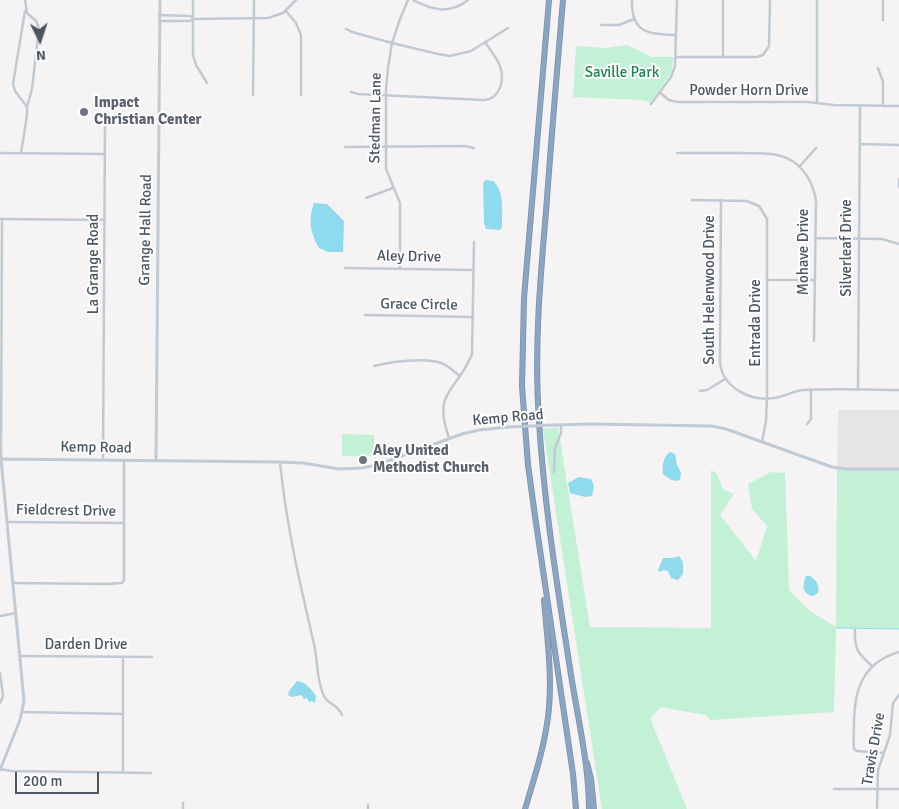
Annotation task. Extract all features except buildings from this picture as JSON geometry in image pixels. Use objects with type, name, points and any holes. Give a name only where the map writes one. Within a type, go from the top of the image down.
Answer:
[{"type":"highway","points":[[549,0],[524,298],[522,386],[528,465],[573,774],[576,809]]},
{"type":"highway","points":[[563,0],[538,309],[538,380],[544,475],[561,607],[582,741],[589,809]]},
{"type":"highway","points":[[525,809],[542,750],[549,709],[550,669],[542,569]]},
{"type":"highway","points":[[582,741],[591,779],[594,809]]},
{"type":"main road","name":"Grange Hall Road","points":[[156,460],[160,0]]},
{"type":"main road","name":"Kemp Road","points":[[1,459],[280,462],[302,463],[339,469],[362,468],[377,465],[449,438],[479,430],[554,425],[710,426],[726,429],[837,468],[899,469]]},
{"type":"main road","points":[[0,769],[16,732],[24,698],[1,459]]},
{"type":"street","points":[[25,0],[13,86],[27,107]]},
{"type":"street","points":[[193,0],[194,60],[207,83]]},
{"type":"street","points":[[253,95],[254,0]]},
{"type":"street","points":[[159,15],[190,16],[193,18],[272,18],[286,11],[296,0]]},
{"type":"street","name":"Stedman Lane","points":[[400,268],[400,203],[386,169],[386,95],[392,43],[408,0]]},
{"type":"street","points":[[413,0],[432,9],[442,10],[458,7],[468,0]]},
{"type":"street","points":[[632,0],[634,19],[640,27],[648,33],[676,35]]},
{"type":"street","points":[[651,104],[672,74],[676,57],[677,0]]},
{"type":"street","points":[[723,0],[723,57]]},
{"type":"street","points":[[676,57],[760,57],[766,53],[769,46],[770,0]]},
{"type":"street","points":[[817,0],[817,102]]},
{"type":"street","points":[[883,0],[883,20]]},
{"type":"street","points":[[21,153],[27,107],[32,90],[39,28],[36,21],[26,13],[25,8]]},
{"type":"street","points":[[286,11],[296,23],[301,35],[301,95]]},
{"type":"street","points":[[159,21],[190,21],[193,18]]},
{"type":"street","points":[[601,25],[619,25],[634,19]]},
{"type":"street","points":[[346,29],[392,43],[450,56],[468,52],[508,28]]},
{"type":"street","points":[[351,92],[358,94],[484,100],[492,98],[499,90],[501,70],[499,63],[485,42]]},
{"type":"street","points":[[878,68],[883,82],[883,106]]},
{"type":"street","name":"Powder Horn Drive","points":[[659,92],[669,100],[677,102],[817,102],[841,106],[899,106]]},
{"type":"street","name":"Silverleaf Drive","points":[[858,390],[860,106]]},
{"type":"street","name":"La Grange Road","points":[[103,460],[105,125],[108,120],[116,118],[158,120]]},
{"type":"street","points":[[860,144],[899,144]]},
{"type":"street","points":[[345,147],[465,146],[474,148]]},
{"type":"street","points":[[677,153],[770,154],[782,156],[800,166],[816,148]]},
{"type":"street","points":[[0,153],[105,154]]},
{"type":"street","name":"Mohave Drive","points":[[800,166],[808,177],[814,194],[816,238],[814,341]]},
{"type":"street","points":[[899,179],[899,187]]},
{"type":"street","points":[[366,198],[393,188]]},
{"type":"street","points":[[692,200],[721,200]]},
{"type":"street","name":"Entrada Drive","points":[[721,200],[747,201],[759,206],[765,213],[768,222],[767,399],[766,421],[762,442]]},
{"type":"street","name":"South Helenwood Drive","points":[[721,200],[720,362],[725,379]]},
{"type":"street","points":[[1,459],[1,219],[105,220]]},
{"type":"street","points":[[816,238],[882,238],[899,244]]},
{"type":"street","points":[[449,438],[443,417],[444,402],[446,395],[468,364],[472,354],[474,242]]},
{"type":"street","name":"Aley Drive","points":[[345,268],[473,270]]},
{"type":"street","points":[[768,280],[816,280]]},
{"type":"street","name":"Grace Circle","points":[[365,316],[473,317]]},
{"type":"street","points":[[374,366],[394,361],[435,361],[446,365],[460,376]]},
{"type":"street","points":[[700,391],[707,390],[725,379],[730,386],[739,391],[757,398],[767,399],[779,398],[798,391],[811,390],[899,390]]},
{"type":"street","points":[[807,424],[811,419],[811,390]]},
{"type":"street","points":[[554,472],[556,448],[561,433],[561,425]]},
{"type":"street","points":[[13,583],[122,583],[124,580],[124,460]]},
{"type":"street","points":[[280,462],[292,548],[315,648],[318,679],[326,699],[337,706],[342,715]]},
{"type":"street","name":"Fieldcrest Drive","points":[[7,522],[124,523]]},
{"type":"street","points":[[0,615],[16,613]]},
{"type":"street","points":[[855,630],[857,650],[872,666]]},
{"type":"street","points":[[884,753],[855,749],[855,698],[862,680],[872,666],[883,658],[899,652]]},
{"type":"street","name":"Darden Drive","points":[[20,656],[152,657]]},
{"type":"street","points":[[123,657],[123,772]]},
{"type":"street","points":[[0,673],[2,696],[0,703]]},
{"type":"street","name":"Travis Drive","points":[[877,808],[878,770],[892,730],[894,704],[899,695]]},
{"type":"street","points":[[22,712],[123,714]]},
{"type":"street","points":[[0,769],[11,771],[151,773]]},
{"type":"street","points":[[834,789],[899,789]]},
{"type":"street","points":[[183,803],[183,809]]},
{"type":"shaded area","points":[[838,410],[899,410],[899,469],[837,468]]},
{"type":"green space","name":"Saville Park","points":[[627,45],[652,57],[674,57],[671,73],[650,103],[644,100],[573,97],[576,46],[605,48]]},
{"type":"green space","points":[[558,427],[590,627],[711,628],[711,470],[716,473],[723,489],[734,494],[720,515],[756,561],[767,526],[752,509],[748,484],[771,472],[785,473],[789,590],[810,611],[836,627],[837,468],[899,469],[899,629],[836,628],[834,712],[711,720],[705,715],[661,707],[650,718],[687,809],[602,809],[543,429]]},
{"type":"green space","points":[[342,434],[374,435],[374,456],[342,456]]},
{"type":"water","points":[[486,180],[493,181],[497,185],[501,196],[502,227],[500,230],[486,229],[484,223],[483,183]]},
{"type":"water","points":[[314,203],[327,204],[344,221],[343,252],[328,252],[319,248],[311,226]]},
{"type":"water","points":[[670,452],[675,454],[681,473],[680,480],[671,480],[663,474],[664,462]]},
{"type":"water","points":[[579,477],[591,479],[594,486],[592,496],[585,497],[570,493],[568,483]]},
{"type":"water","points":[[679,556],[683,562],[683,574],[678,580],[671,578],[668,571],[663,570],[660,572],[658,570],[663,558]]},
{"type":"water","points":[[806,576],[810,576],[818,585],[818,593],[813,596],[809,595],[804,589]]},
{"type":"water","points":[[297,681],[306,684],[312,691],[316,696],[315,703],[309,702],[306,697],[304,700],[302,695],[292,697],[288,695]]},
{"type":"waterway","points":[[836,628],[899,629]]},
{"type":"place","name":"Impact Christian Center","points":[[84,112]]},
{"type":"place","name":"Aley United Methodist Church","points":[[363,460]]}]
